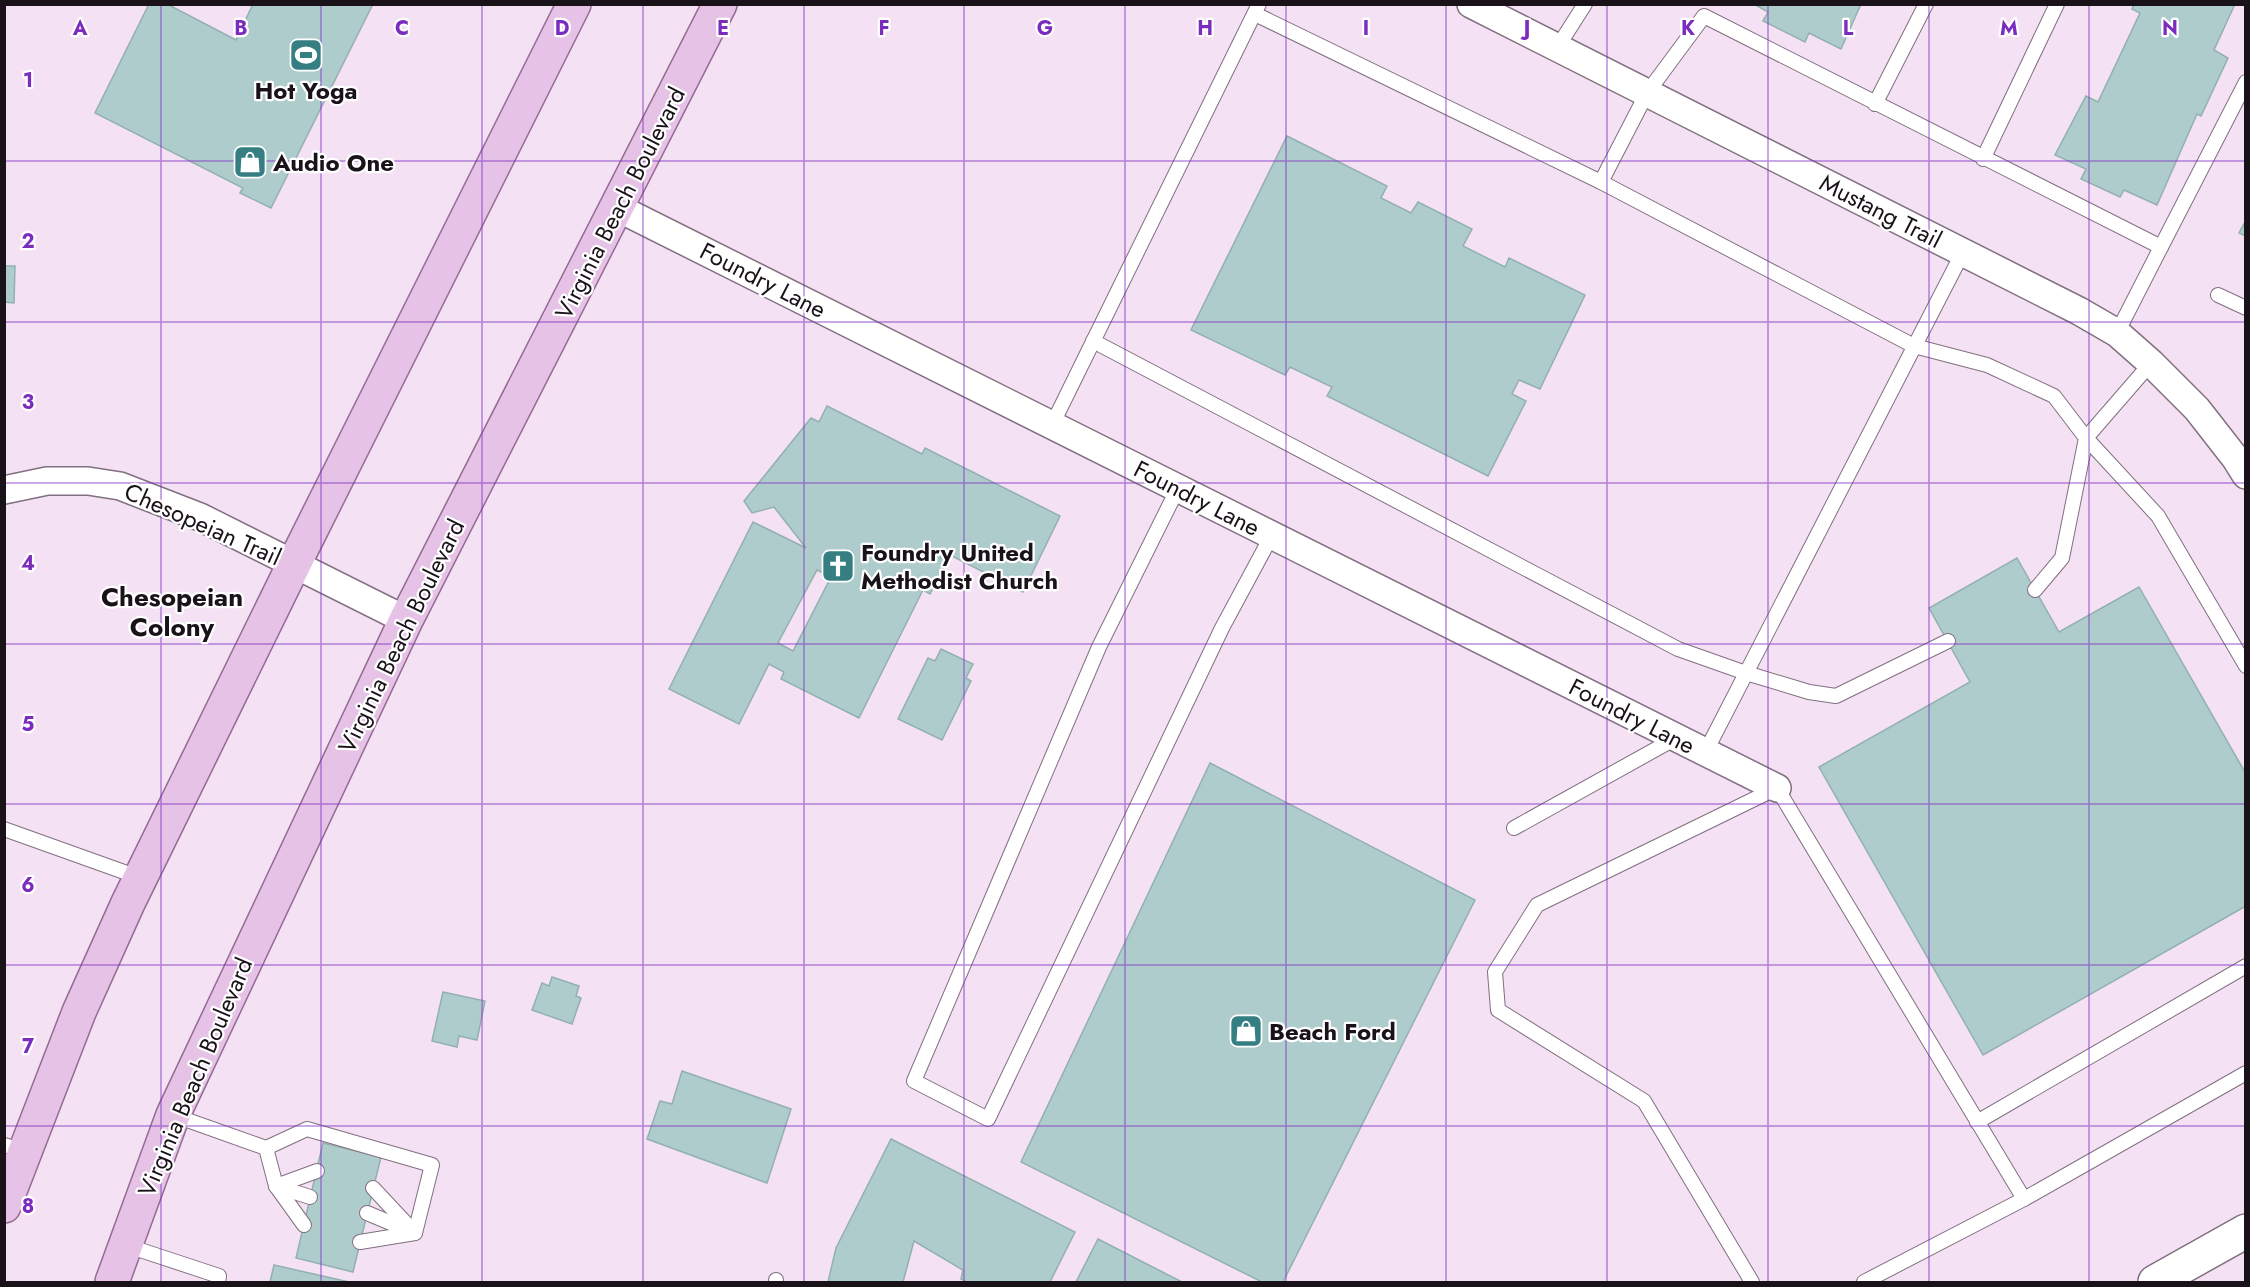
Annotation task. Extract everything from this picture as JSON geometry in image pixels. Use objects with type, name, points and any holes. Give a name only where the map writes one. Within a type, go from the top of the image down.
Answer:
[{"type":"main road","points":[[4,1206],[15,1148],[141,878],[294,564],[574,4]]},
{"type":"main road","name":"Virginia Beach Boulevard","points":[[112,1282],[173,1115],[406,620],[720,4]]},
{"type":"street","name":"Mustang Trail","points":[[1471,4],[2079,311],[2117,333],[2197,409],[2246,475]]},
{"type":"street","name":"Foundry Lane","points":[[618,208],[1777,788]]},
{"type":"street","name":"Chesopeian Trail","points":[[4,490],[47,481],[88,481],[120,486],[200,517],[406,620]]},
{"type":"street","points":[[2155,1282],[2246,1231]]},
{"type":"lane","points":[[1557,48],[1585,4]]},
{"type":"lane","points":[[1875,104],[1926,4]]},
{"type":"lane","points":[[1983,159],[2057,4]]},
{"type":"lane","points":[[1052,425],[1257,9],[1601,182],[1914,346],[1988,365],[2054,396],[2086,438],[2158,516],[2246,666]]},
{"type":"lane","points":[[1601,182],[1647,93],[1707,10],[1875,104],[2161,247]]},
{"type":"lane","points":[[2117,333],[2246,82]]},
{"type":"lane","points":[[1706,753],[1963,252]]},
{"type":"lane","points":[[2218,295],[2246,308]]},
{"type":"lane","points":[[1093,341],[1678,649],[1746,673],[1809,692],[1836,696],[1947,641]]},
{"type":"lane","points":[[2035,590],[2062,558],[2086,438],[2151,363]]},
{"type":"lane","points":[[1178,488],[1099,647],[914,1081],[988,1119],[1222,628],[1272,535]]},
{"type":"lane","points":[[1514,828],[1676,738]]},
{"type":"lane","points":[[1752,1282],[1644,1101],[1498,1010],[1495,972],[1538,904],[1777,788],[2024,1199]]},
{"type":"lane","points":[[4,829],[141,878]]},
{"type":"lane","points":[[1977,1122],[2246,966]]},
{"type":"lane","points":[[1864,1282],[2024,1199],[2246,1073]]},
{"type":"lane","points":[[173,1115],[266,1148],[307,1129],[432,1165],[415,1233]]},
{"type":"lane","points":[[266,1148],[276,1186],[304,1225]]},
{"type":"lane","points":[[276,1186],[317,1171]]},
{"type":"lane","points":[[276,1186],[310,1197]]},
{"type":"lane","points":[[373,1188],[415,1233]]},
{"type":"lane","points":[[367,1213],[415,1233]]},
{"type":"lane","points":[[360,1242],[415,1233]]},
{"type":"lane","points":[[125,1245],[219,1276],[218,1282]]},
{"type":"building","points":[[149,4],[167,4],[236,40],[253,4],[373,4],[271,208],[240,193],[243,188],[95,113]]},
{"type":"building","points":[[1754,4],[1861,4],[1841,49],[1809,33],[1805,42],[1763,21],[1768,12]]},
{"type":"building","points":[[2134,4],[2235,4],[2214,50],[2228,58],[2201,116],[2197,114],[2157,205],[2124,190],[2120,197],[2081,179],[2086,169],[2055,155],[2086,96],[2098,102],[2140,13],[2132,9]]},
{"type":"building","points":[[1287,136],[1387,186],[1381,198],[1411,213],[1418,202],[1472,229],[1463,246],[1505,267],[1509,258],[1585,295],[1540,389],[1519,380],[1512,394],[1526,401],[1488,476],[1327,396],[1332,387],[1290,367],[1285,375],[1191,330]]},
{"type":"building","points":[[2246,220],[2246,236],[2239,233]]},
{"type":"building","points":[[4,266],[15,266],[14,303],[4,302]]},
{"type":"building","name":"Foundry United Methodist Church","points":[[827,406],[922,454],[925,448],[1060,516],[1023,592],[944,552],[940,558],[947,561],[930,594],[923,590],[859,718],[781,679],[784,672],[769,664],[739,724],[669,689],[753,522],[806,548],[774,507],[752,513],[744,501],[811,418],[819,422]],"holes":[[[817,570],[831,577],[793,651],[778,643]]]},
{"type":"building","points":[[2017,558],[2059,632],[2139,587],[2246,774],[2246,906],[1983,1055],[1819,767],[1970,682],[1929,608]]},
{"type":"building","points":[[941,649],[973,664],[966,678],[971,681],[942,740],[898,719],[928,658],[935,661]]},
{"type":"building","name":"Beach Ford","points":[[1210,763],[1475,900],[1283,1282],[1262,1282],[1021,1162]]},
{"type":"building","points":[[552,977],[579,986],[576,996],[581,998],[572,1024],[532,1010],[542,983],[549,986]]},
{"type":"building","points":[[443,992],[485,1001],[477,1040],[459,1036],[457,1047],[432,1041]]},
{"type":"building","points":[[682,1071],[791,1109],[767,1183],[647,1139],[660,1101],[672,1104]]},
{"type":"building","points":[[891,1139],[1075,1232],[1050,1282],[967,1282],[961,1279],[963,1270],[914,1241],[903,1282],[828,1282],[836,1248]]},
{"type":"building","points":[[323,1143],[381,1157],[353,1272],[296,1258]]},
{"type":"building","points":[[1098,1239],[1182,1282],[1076,1282]]},
{"type":"building","points":[[274,1265],[349,1282],[270,1282]]},
{"type":"place","name":"Hot Yoga","points":[[306,55]]},
{"type":"place","name":"Audio One","points":[[250,162]]},
{"type":"place","name":"Foundry United Methodist Church","points":[[838,566]]},
{"type":"place","name":"Beach Ford","points":[[1246,1031]]},
{"type":"district","name":"Chesopeian Colony","points":[[172,612]]}]
